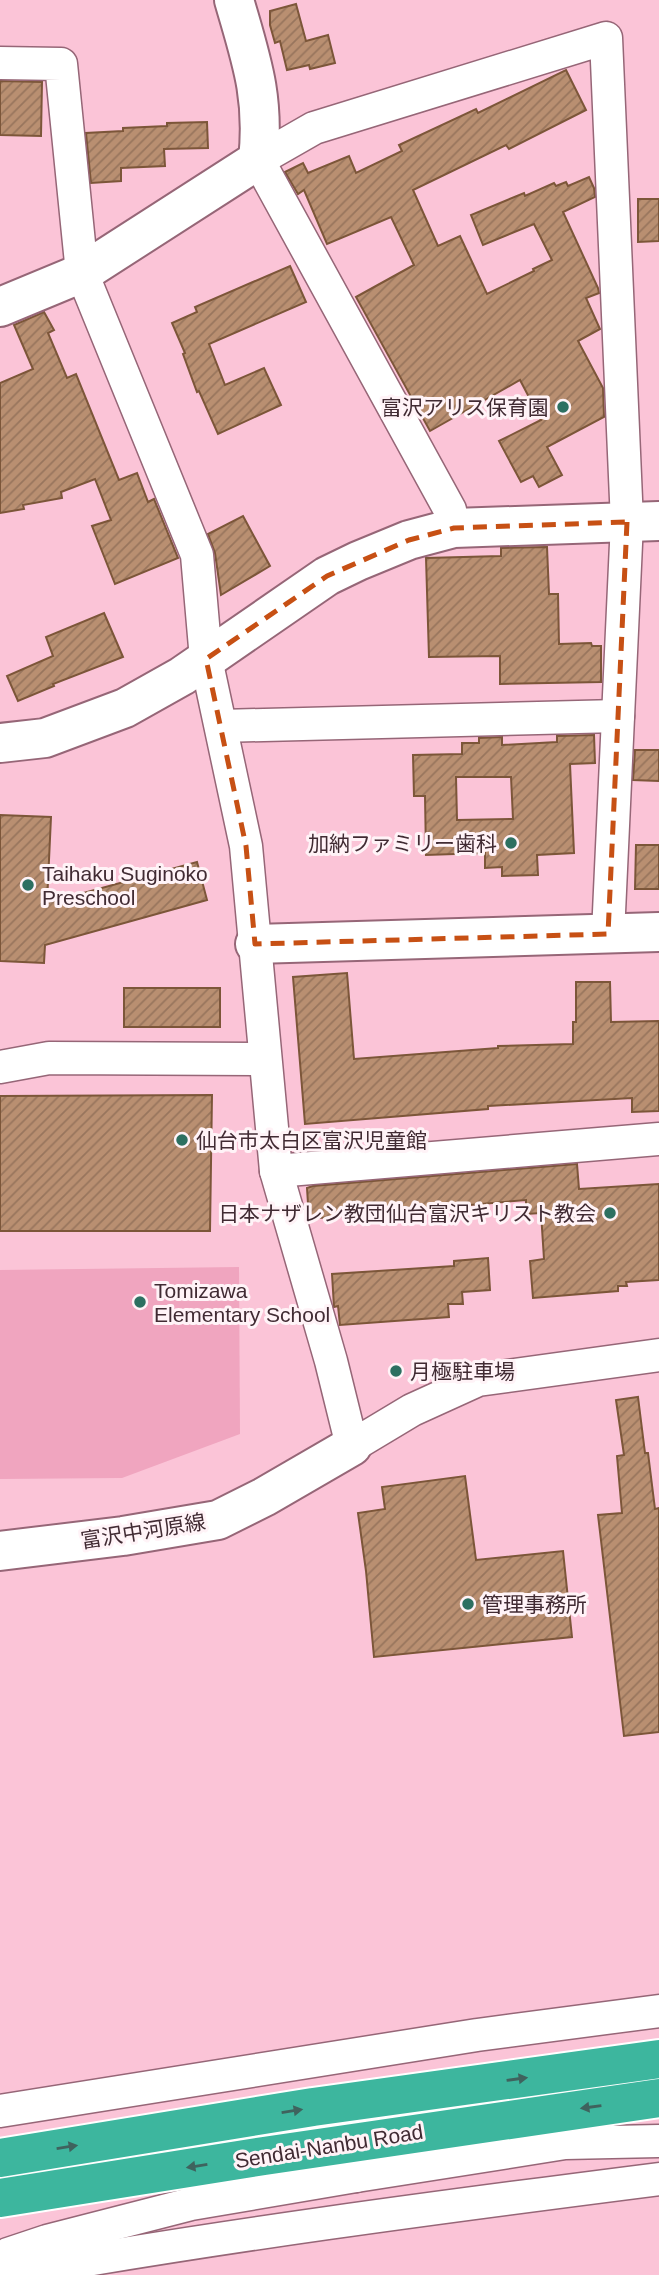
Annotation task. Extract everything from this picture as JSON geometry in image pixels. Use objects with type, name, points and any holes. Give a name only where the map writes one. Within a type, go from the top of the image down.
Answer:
[{"type":"highway","name":"Sendai-Nanbu Road","points":[[0,2158],[313,2107],[659,2059]]},
{"type":"highway","name":"Sendai-Nanbu Road","points":[[0,2198],[659,2098]]},
{"type":"street","points":[[234,0],[256,76],[260,123],[258,160],[450,510],[454,528]]},
{"type":"street","points":[[0,307],[82,273],[258,160],[314,128],[606,38],[643,522],[618,716],[608,934]]},
{"type":"street","points":[[0,63],[61,64],[82,273],[197,555],[206,659],[246,846],[276,1171],[331,1361],[352,1446],[412,1410],[478,1380],[659,1355]]},
{"type":"street","points":[[0,743],[45,738],[125,708],[182,676],[327,576],[409,540],[454,528],[643,522]]},
{"type":"street","points":[[221,726],[618,716]]},
{"type":"street","points":[[255,944],[659,932]]},
{"type":"street","points":[[0,1067],[49,1058],[265,1059]]},
{"type":"street","points":[[276,1171],[659,1139]]},
{"type":"street","name":"富沢中河原線","points":[[0,1551],[123,1536],[218,1520],[264,1497],[352,1446]]},
{"type":"street","points":[[0,2111],[341,2070],[477,2035],[659,2011]]},
{"type":"street","points":[[0,2265],[8,2255],[34,2246],[179,2207],[356,2171],[565,2143],[659,2141]]},
{"type":"street","points":[[0,2275],[111,2255],[659,2179]]},
{"type":"highlighted area","points":[[627,522],[608,934],[255,944],[246,846],[206,659],[327,576],[409,540],[454,528]]},
{"type":"shaded area","points":[[239,1267],[240,1434],[122,1478],[0,1479],[0,1270]]},
{"type":"building","points":[[296,4],[306,41],[328,35],[335,63],[310,69],[309,65],[287,70],[280,41],[275,43],[270,25],[270,11]]},
{"type":"building","points":[[566,70],[586,110],[509,149],[506,145],[413,190],[438,246],[460,236],[487,294],[552,260],[534,224],[483,245],[471,215],[554,183],[556,186],[566,182],[568,186],[589,177],[594,188],[595,197],[563,212],[599,293],[586,298],[600,329],[578,341],[603,388],[604,417],[547,447],[562,475],[539,487],[533,476],[521,482],[499,441],[541,420],[520,380],[430,431],[356,297],[414,265],[391,217],[327,244],[304,190],[298,194],[285,172],[303,163],[308,173],[349,156],[356,173],[402,151],[399,145],[476,109],[478,113]]},
{"type":"building","points":[[0,81],[42,82],[41,136],[0,135]]},
{"type":"building","points":[[207,122],[208,148],[164,149],[165,166],[121,168],[121,181],[91,183],[86,133],[167,126],[167,123]]},
{"type":"building","points":[[638,199],[659,199],[659,241],[638,242]]},
{"type":"building","points":[[290,266],[306,302],[209,344],[225,385],[264,368],[281,405],[218,434],[199,391],[197,392],[172,323],[197,312],[195,307]]},
{"type":"building","points":[[44,312],[54,330],[48,333],[67,378],[76,374],[119,480],[137,473],[148,502],[154,499],[178,558],[115,584],[92,526],[111,520],[95,479],[61,492],[62,498],[23,505],[24,509],[0,513],[0,383],[33,369],[14,325]]},
{"type":"building","points":[[243,516],[270,566],[221,595],[215,553],[208,534]]},
{"type":"building","points":[[547,547],[549,594],[558,594],[559,644],[591,643],[592,646],[601,646],[601,682],[500,684],[500,656],[429,657],[426,558],[501,556],[501,548]]},
{"type":"building","points":[[104,613],[123,657],[53,684],[54,686],[18,701],[7,676],[53,656],[46,637]]},
{"type":"building","points":[[594,735],[595,763],[570,764],[574,853],[537,855],[538,875],[502,876],[502,867],[485,868],[485,853],[426,855],[425,796],[414,796],[413,755],[462,754],[462,743],[479,743],[479,738],[502,737],[502,745],[557,742],[557,736]],"holes":[[[456,777],[511,777],[513,819],[457,820]]]},
{"type":"building","points":[[635,750],[659,750],[659,781],[633,780]]},
{"type":"building","points":[[0,815],[51,817],[47,903],[197,862],[207,900],[45,945],[44,963],[0,961]]},
{"type":"building","points":[[636,845],[659,845],[659,889],[635,889]]},
{"type":"building","points":[[347,973],[354,1059],[498,1046],[573,1044],[576,982],[610,982],[611,1022],[659,1021],[659,1111],[632,1112],[632,1098],[488,1106],[488,1109],[305,1124],[293,977]]},
{"type":"building","points":[[124,988],[220,988],[220,1027],[124,1027]]},
{"type":"building","points":[[212,1095],[210,1231],[0,1231],[0,1096]]},
{"type":"building","points":[[577,1164],[579,1189],[659,1184],[659,1280],[626,1282],[627,1286],[618,1286],[618,1291],[533,1298],[530,1261],[544,1259],[541,1213],[526,1214],[526,1200],[309,1219],[307,1188],[313,1186]]},
{"type":"building","points":[[488,1258],[490,1290],[462,1292],[463,1304],[448,1304],[449,1317],[340,1325],[338,1306],[334,1307],[332,1274],[454,1266],[454,1261]]},
{"type":"building","points":[[638,1397],[655,1509],[659,1508],[659,1732],[624,1736],[598,1515],[622,1513],[617,1456],[624,1455],[616,1400]]},
{"type":"building","name":"管理事務所","points":[[465,1476],[476,1560],[563,1551],[572,1637],[374,1657],[358,1513],[385,1509],[382,1487]]},
{"type":"place","name":"富沢アリス保育園","points":[[563,407]]},
{"type":"place","name":"加納ファミリー歯科","points":[[511,843]]},
{"type":"place","name":"Taihaku Suginoko Preschool","points":[[28,885]]},
{"type":"place","name":"仙台市太白区富沢児童館","points":[[182,1140]]},
{"type":"place","name":"日本ナザレン教団仙台富沢キリスト教会","points":[[610,1213]]},
{"type":"place","name":"Tomizawa Elementary School","points":[[140,1302]]},
{"type":"place","name":"月極駐車場","points":[[396,1371]]},
{"type":"place","name":"管理事務所","points":[[468,1604]]}]
